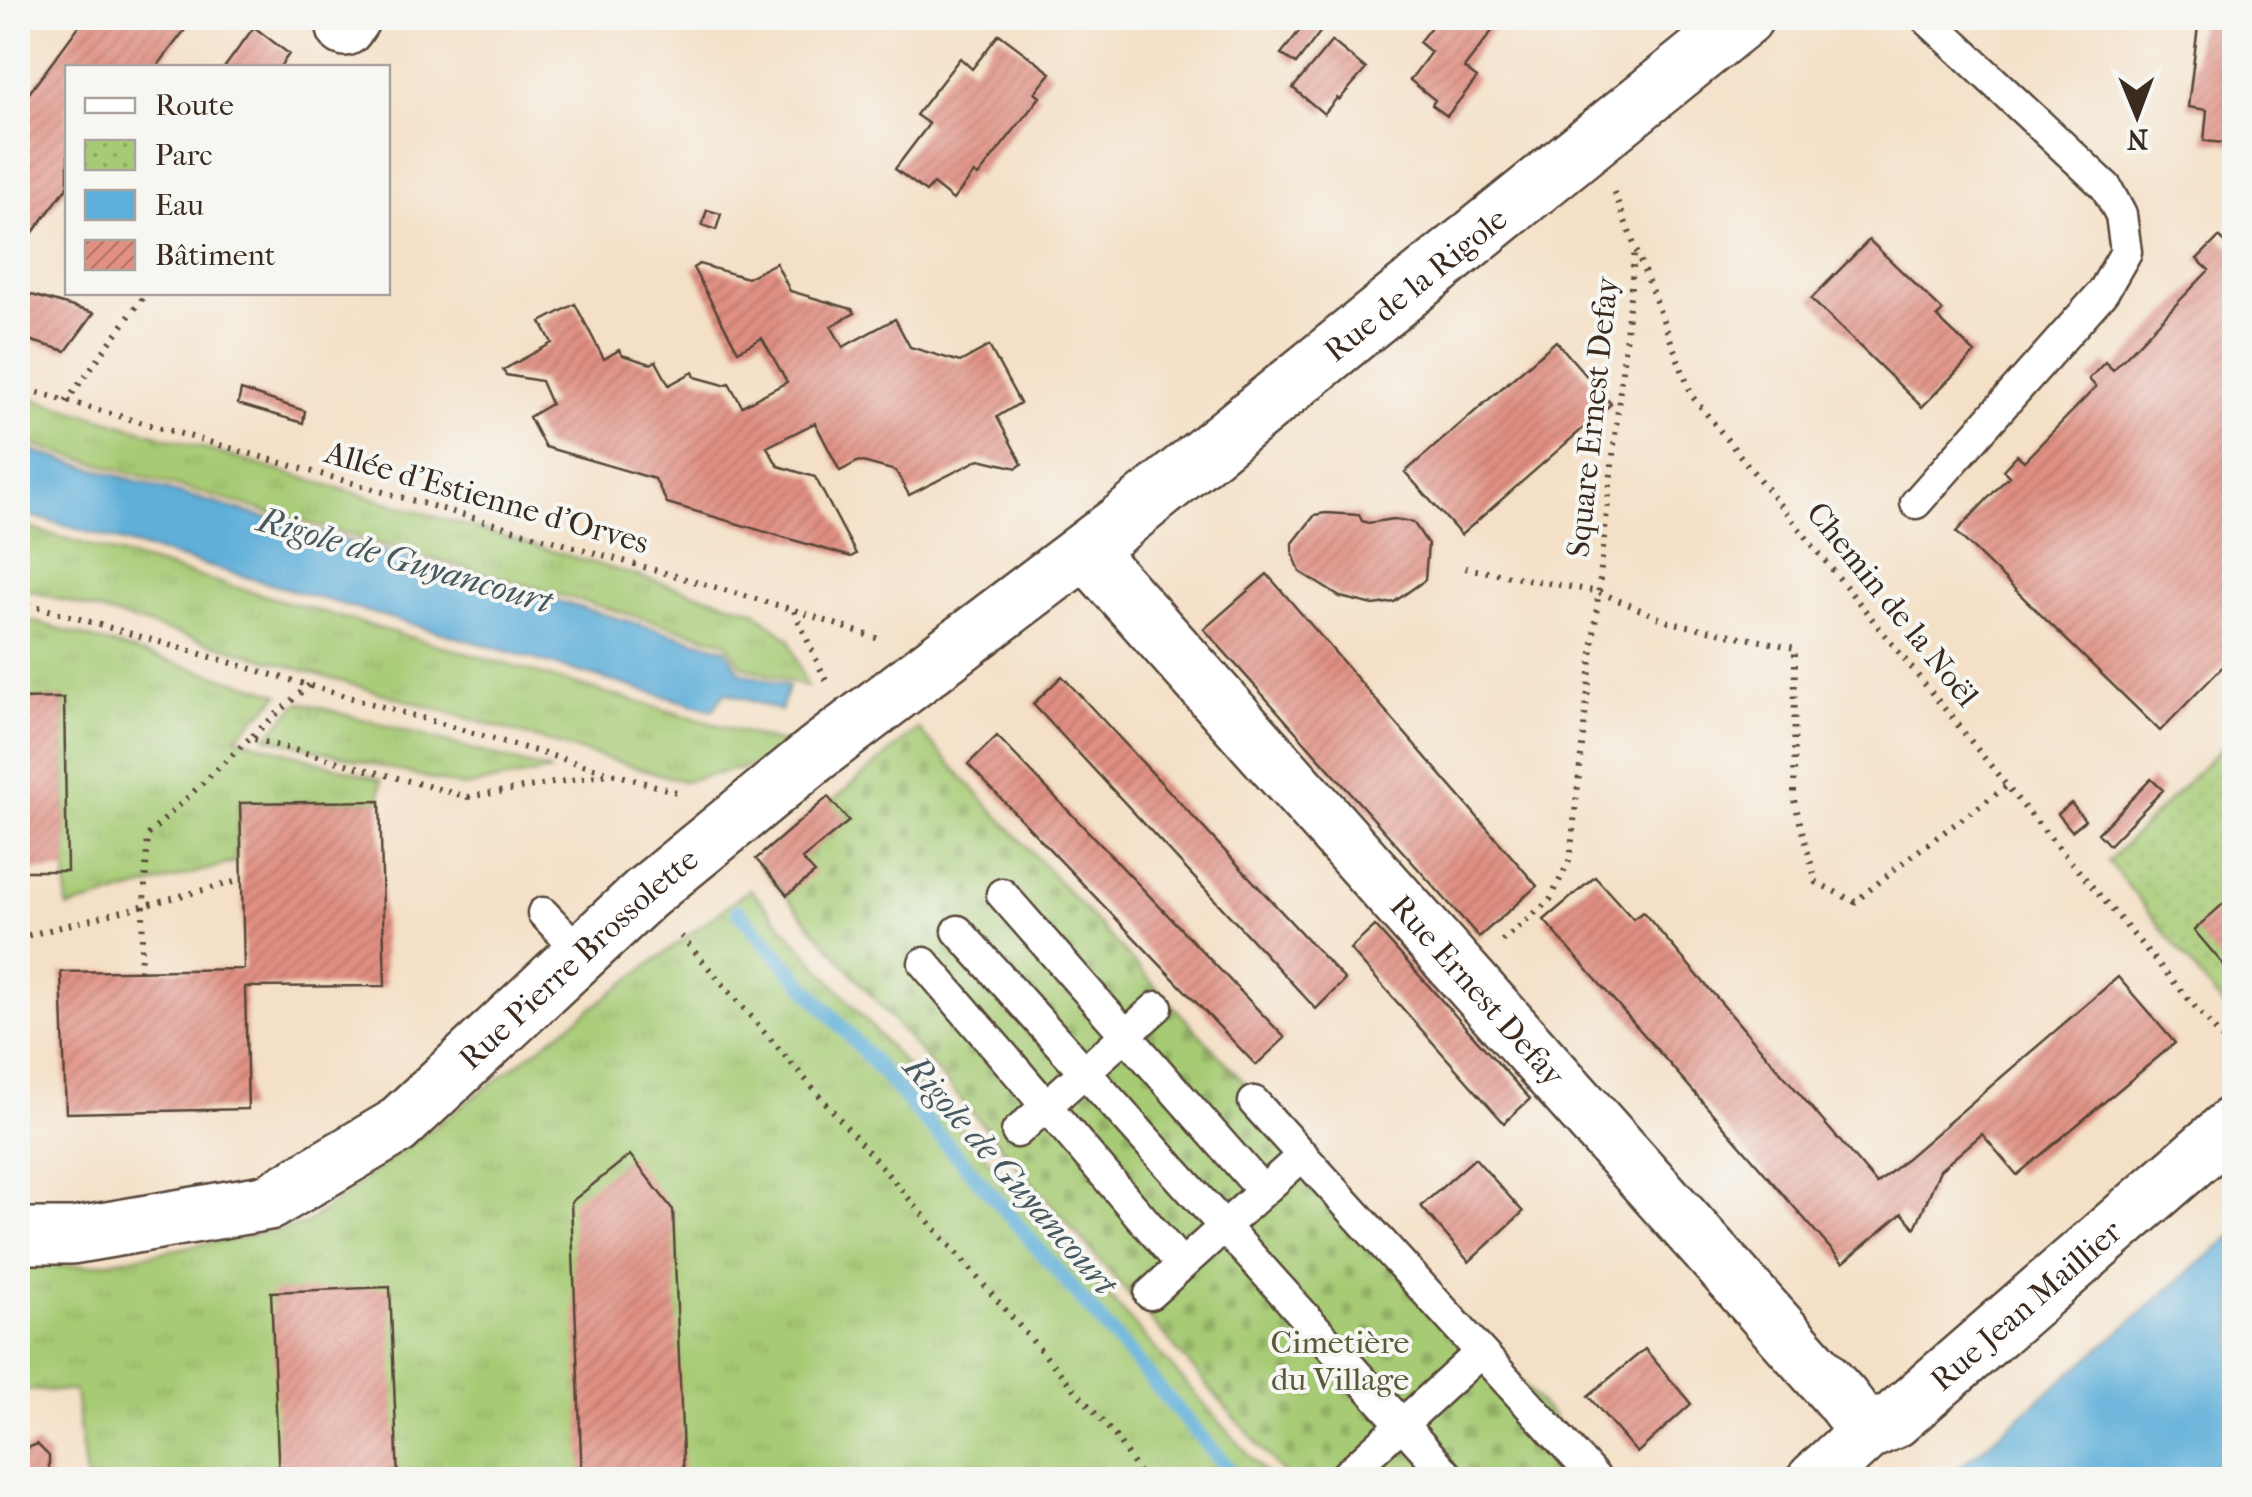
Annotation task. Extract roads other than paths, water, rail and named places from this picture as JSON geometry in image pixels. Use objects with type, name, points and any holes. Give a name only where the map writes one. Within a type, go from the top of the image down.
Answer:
[{"type":"street","name":"Rue de la Rigole","points":[[1085,550],[1745,18]]},
{"type":"street","name":"Rue Pierre Brossolette","points":[[18,1236],[72,1236],[269,1202],[396,1127],[644,894],[816,754],[1085,550]]},
{"type":"street","name":"Rue Ernest Defay","points":[[1085,550],[1842,1398],[1866,1432]]},
{"type":"street","name":"Rue Jean Maillier","points":[[1815,1480],[1866,1432],[1894,1420],[2234,1124]]},
{"type":"lane","points":[[1916,503],[2103,292],[2126,252],[2120,214],[2106,188],[1926,18]]},
{"type":"lane","points":[[1002,894],[1263,1191]]},
{"type":"lane","points":[[544,913],[582,954]]},
{"type":"lane","points":[[958,931],[1452,1480]]},
{"type":"lane","points":[[924,963],[1182,1265]]},
{"type":"lane","points":[[1017,1132],[1157,1007]]},
{"type":"lane","points":[[1254,1102],[1597,1480]]},
{"type":"lane","points":[[1150,1294],[1303,1155]]},
{"type":"lane","points":[[1341,1480],[1481,1352]]},
{"type":"water","points":[[18,447],[726,649],[740,672],[788,686],[781,711],[725,692],[713,710],[18,512]]},
{"type":"water","points":[[2234,1234],[2234,1479],[1946,1479]]},
{"type":"waterway","name":"Rigole de Guyancourt","points":[[738,911],[984,1186],[1238,1480]]},
{"type":"park label","name":"Cimetière du Village","points":[[1340,1360]]}]
